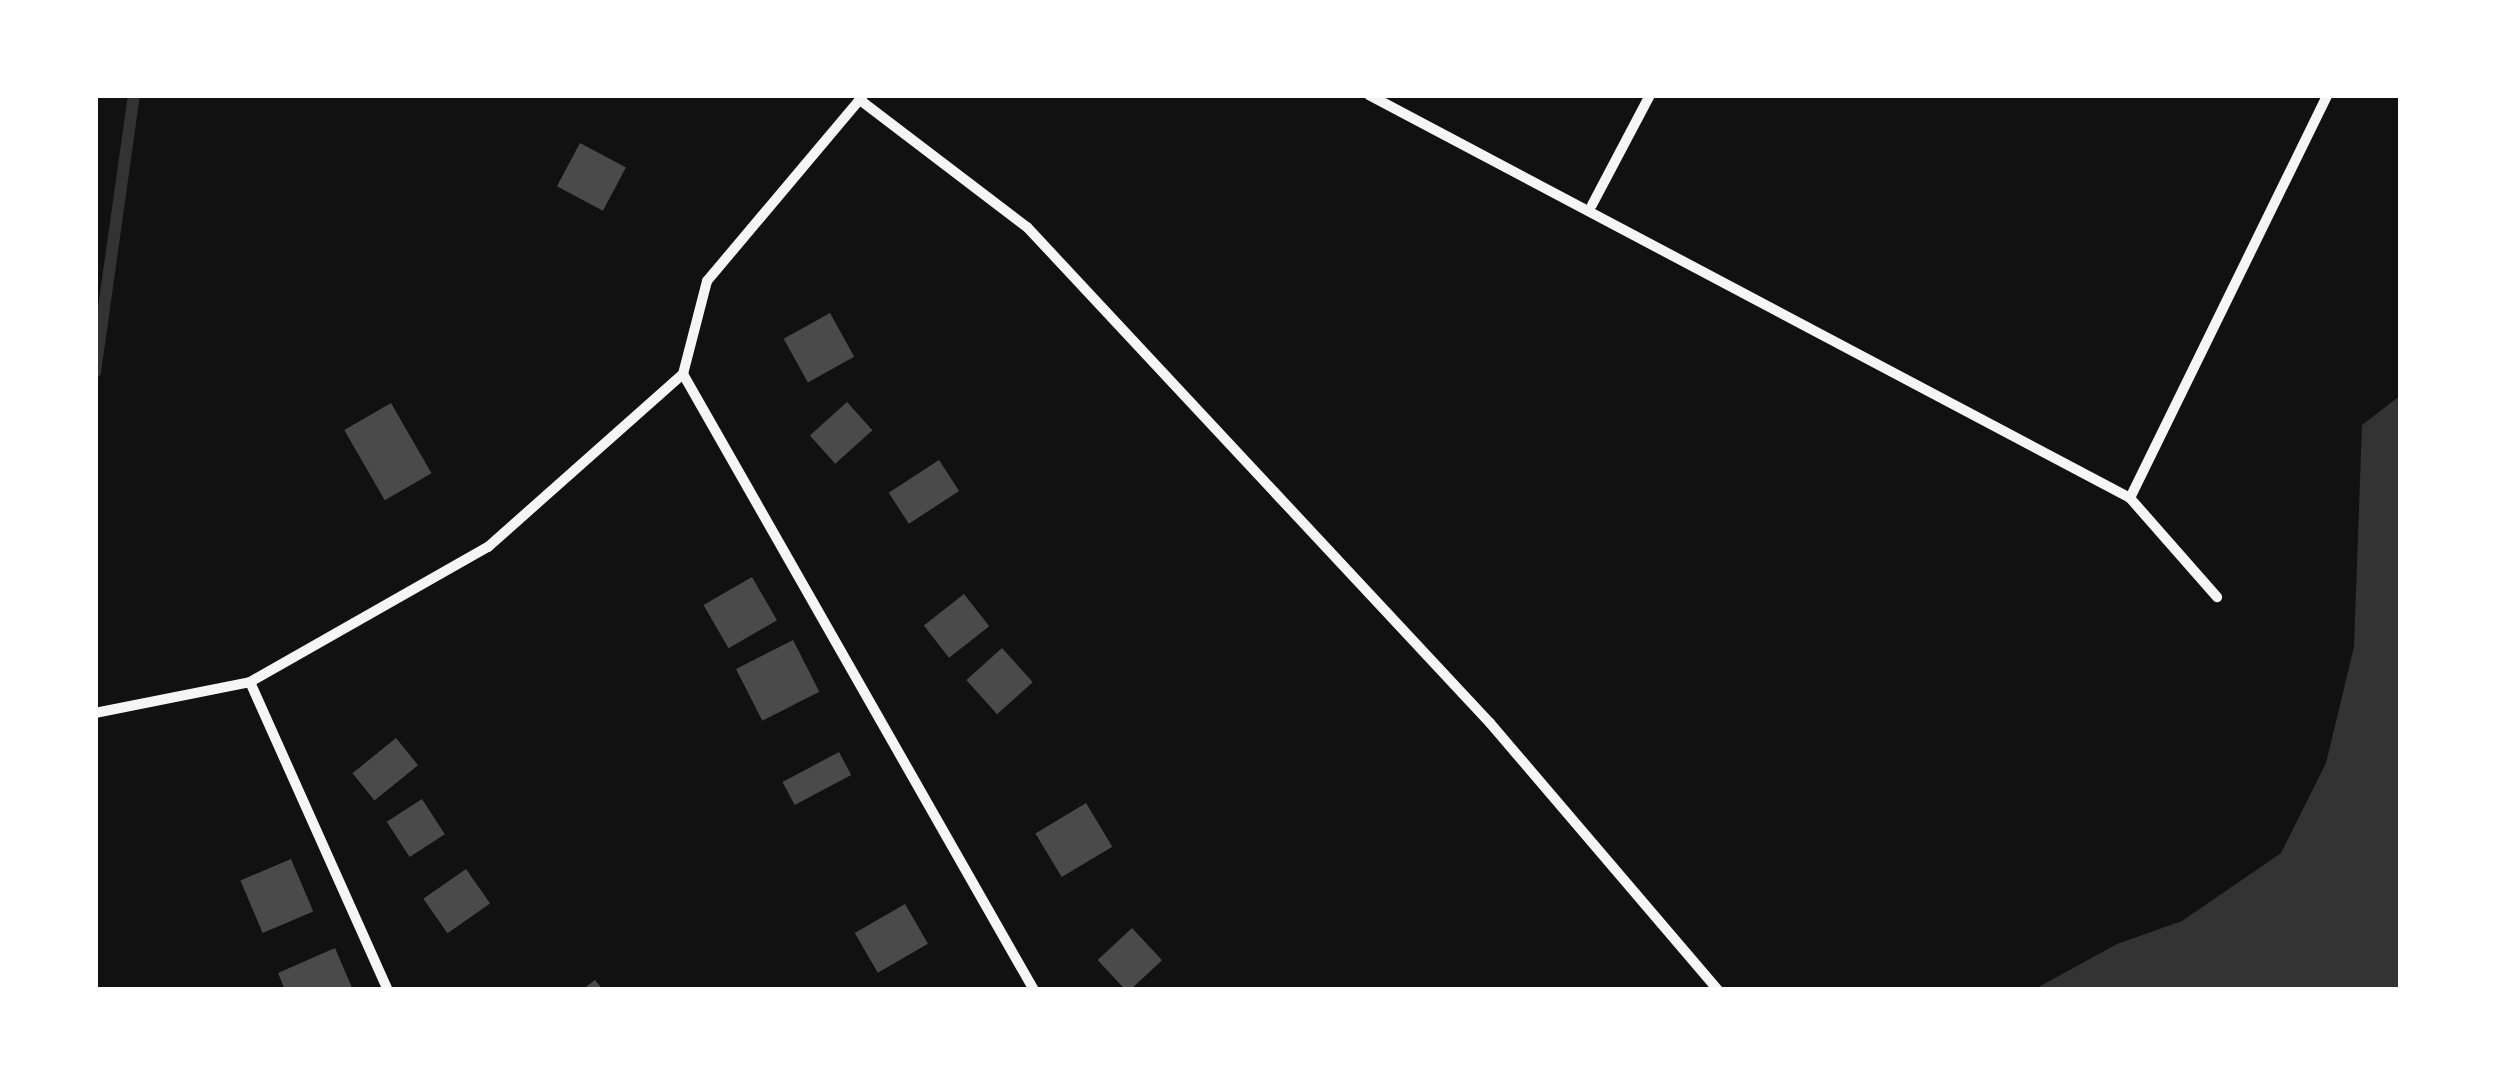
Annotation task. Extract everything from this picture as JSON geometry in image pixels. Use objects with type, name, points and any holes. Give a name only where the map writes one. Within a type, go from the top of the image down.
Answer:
[{"type":"street","points":[[1369,95],[1592,206],[2130,498],[2216,597]]},
{"type":"street","points":[[1592,206],[1650,95]]},
{"type":"street","points":[[2130,498],[2327,95]]},
{"type":"street","points":[[97,713],[250,682],[488,547],[683,374],[707,282],[862,98],[1027,227],[1490,723],[1718,990]]},
{"type":"street","points":[[683,374],[1034,990]]},
{"type":"street","points":[[250,682],[388,990]]},
{"type":"shaded area","points":[[2401,395],[2401,990],[2033,990],[2117,944],[2182,921],[2281,853],[2326,763],[2354,647],[2362,425]]},
{"type":"building","points":[[580,143],[626,167],[603,211],[557,186]]},
{"type":"building","points":[[830,313],[854,357],[808,382],[784,339]]},
{"type":"building","points":[[847,402],[872,430],[835,464],[810,435]]},
{"type":"building","points":[[391,403],[432,473],[385,500],[344,430]]},
{"type":"building","points":[[939,460],[959,491],[909,524],[889,493]]},
{"type":"building","points":[[752,577],[777,620],[729,648],[704,605]]},
{"type":"building","points":[[964,594],[989,626],[949,658],[924,625]]},
{"type":"building","points":[[793,640],[819,692],[762,721],[736,669]]},
{"type":"building","points":[[1002,648],[1033,682],[997,714],[966,680]]},
{"type":"building","points":[[396,738],[418,765],[375,800],[352,773]]},
{"type":"building","points":[[839,752],[851,775],[795,805],[782,782]]},
{"type":"building","points":[[422,799],[445,834],[410,857],[387,822]]},
{"type":"building","points":[[1086,803],[1112,847],[1062,877],[1035,833]]},
{"type":"building","points":[[291,859],[313,911],[263,933],[240,880]]},
{"type":"building","points":[[466,869],[490,903],[447,933],[423,899]]},
{"type":"building","points":[[905,904],[928,944],[878,973],[855,933]]},
{"type":"building","points":[[1132,928],[1162,960],[1126,990],[1098,960]]},
{"type":"building","points":[[335,948],[353,990],[285,990],[278,973]]},
{"type":"building","points":[[595,980],[603,990],[582,990]]},
{"type":"waterway","points":[[95,372],[134,95]]}]
